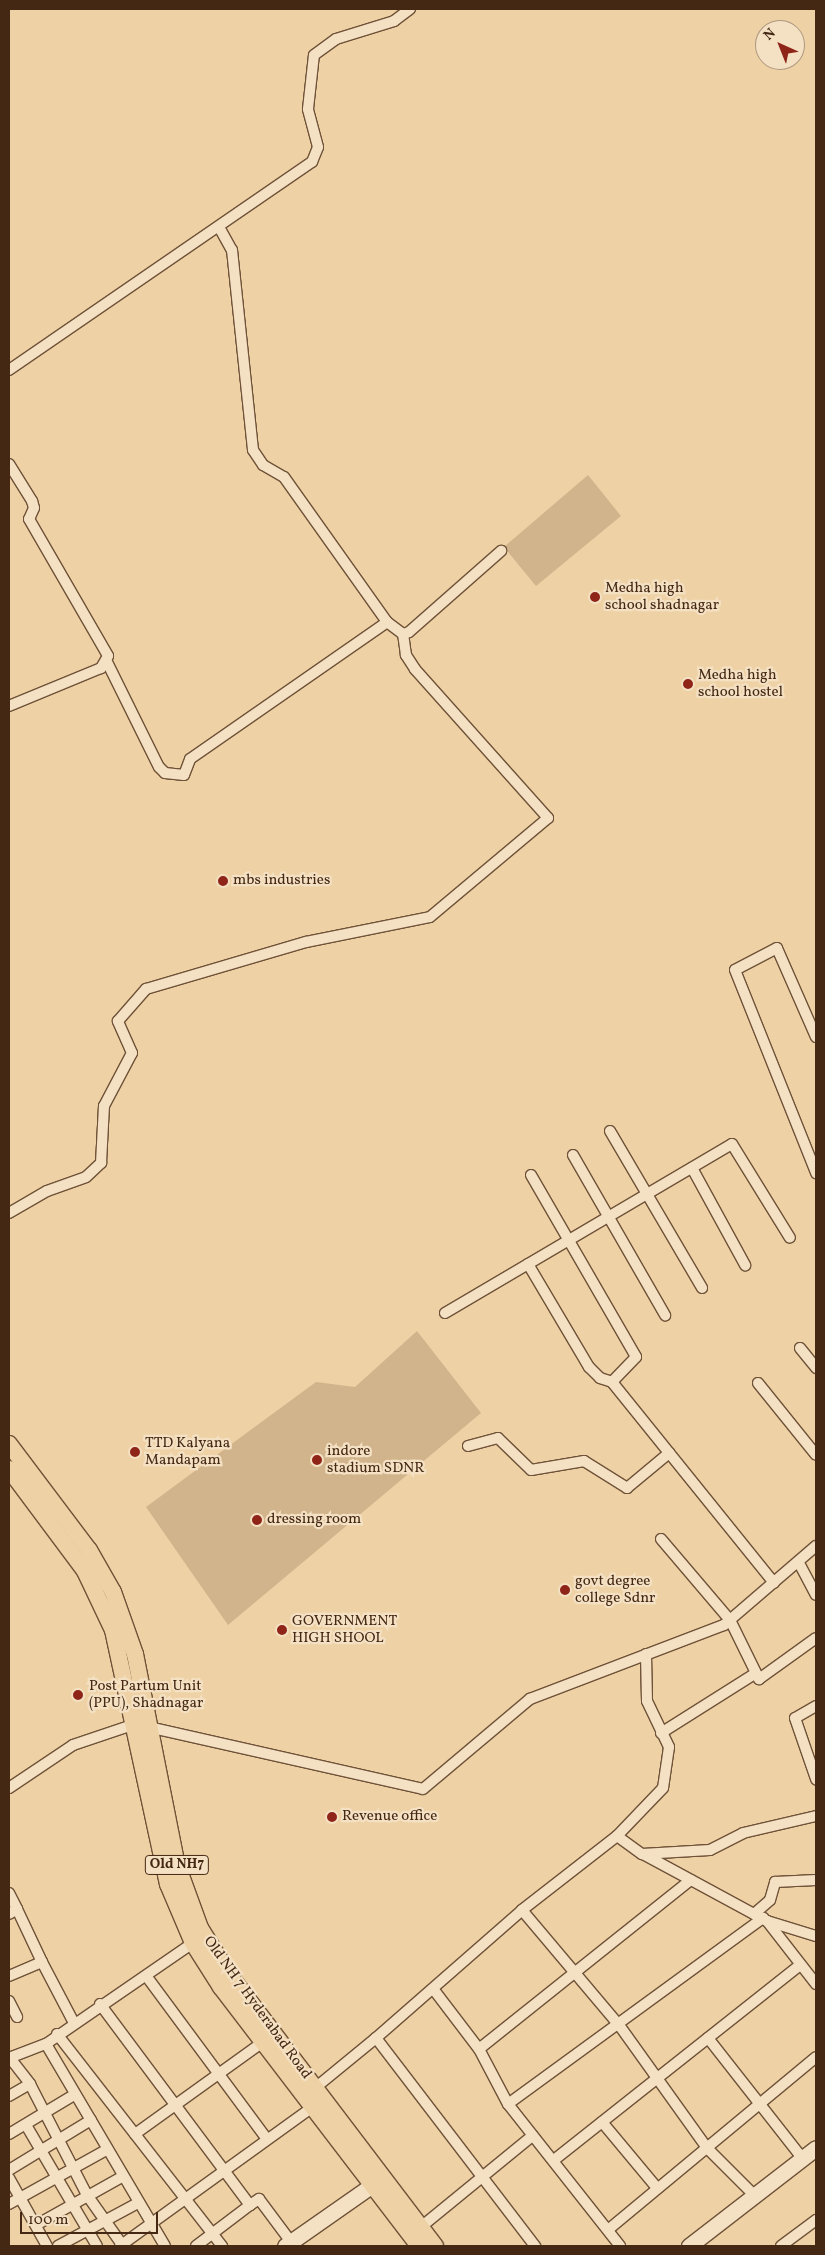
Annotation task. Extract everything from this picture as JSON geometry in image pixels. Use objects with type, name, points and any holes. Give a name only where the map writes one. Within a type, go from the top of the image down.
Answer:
[{"type":"main road","name":"Old NH 7 Hyderabad Road","points":[[9,1444],[89,1550],[113,1592],[135,1654],[142,1724],[168,1884],[193,1942],[263,2042],[313,2107],[377,2181],[421,2227],[435,2246]]},
{"type":"main road","name":"Old NH 7 Hyderabad Road","points":[[9,1470],[85,1571],[101,1600],[142,1724],[176,1862],[197,1921],[220,1961],[315,2088],[419,2246]]},
{"type":"main road","points":[[689,2246],[756,2197],[816,2148]]},
{"type":"main road","points":[[288,2244],[377,2181]]},
{"type":"street","points":[[9,370],[219,227],[317,156],[318,136],[308,109],[314,55],[336,39],[394,21],[410,9]]},
{"type":"street","points":[[9,1213],[47,1191],[86,1177],[101,1163],[104,1106],[132,1053],[118,1021],[146,989],[298,944],[430,917],[548,818],[414,670],[406,655],[403,634],[387,622],[284,477],[263,465],[253,450],[232,250],[219,227]]},
{"type":"street","points":[[9,464],[32,501],[29,519],[105,647],[107,662],[159,767],[165,773],[184,775],[190,759],[387,622]]},
{"type":"street","points":[[403,634],[501,551]]},
{"type":"street","points":[[9,706],[107,662]]},
{"type":"street","points":[[816,1037],[777,948],[735,970],[816,1173]]},
{"type":"street","points":[[610,1131],[649,1193],[702,1288]]},
{"type":"street","points":[[445,1313],[732,1144],[790,1238]]},
{"type":"street","points":[[572,1155],[665,1315]]},
{"type":"street","points":[[692,1168],[745,1265]]},
{"type":"street","points":[[530,1175],[636,1357],[612,1382]]},
{"type":"street","points":[[528,1264],[589,1367],[600,1378],[612,1382],[774,1583]]},
{"type":"street","points":[[800,1348],[816,1368]]},
{"type":"street","points":[[758,1383],[816,1455]]},
{"type":"street","points":[[468,1446],[498,1438],[531,1470],[584,1461],[627,1488],[669,1453]]},
{"type":"street","points":[[661,1539],[730,1620],[760,1679],[816,1638]]},
{"type":"street","points":[[9,1788],[73,1745],[142,1724],[423,1789],[530,1699],[730,1620],[816,1546]]},
{"type":"street","points":[[798,1563],[816,1595]]},
{"type":"street","points":[[315,2088],[434,1990],[522,1910],[617,1836],[663,1788],[669,1747],[646,1701],[646,1654]]},
{"type":"street","points":[[661,1733],[756,1673]]},
{"type":"street","points":[[816,1706],[795,1718],[816,1779]]},
{"type":"street","points":[[642,1854],[710,1850],[743,1833],[816,1816]]},
{"type":"street","points":[[617,1836],[642,1854],[762,1917],[816,1936]]},
{"type":"street","points":[[479,2049],[691,1880]]},
{"type":"street","points":[[508,2104],[619,2025],[762,1917],[770,1900],[775,1882],[816,1880]]},
{"type":"street","points":[[9,1894],[13,1911],[74,2023]]},
{"type":"street","points":[[522,1910],[619,2025],[656,2080],[708,2148],[756,2197]]},
{"type":"street","points":[[762,1917],[816,1984]]},
{"type":"street","points":[[193,1942],[147,1977],[100,2004],[46,2044],[10,2058],[30,2084],[76,2167],[87,2194],[108,2221],[122,2246],[152,2226],[266,2138],[313,2107]]},
{"type":"street","points":[[9,1976],[42,1962]]},
{"type":"street","points":[[554,2160],[800,1966]]},
{"type":"street","points":[[147,1977],[266,2138]]},
{"type":"street","points":[[434,1990],[479,2049],[508,2104],[609,2229],[620,2246]]},
{"type":"street","points":[[9,2001],[17,2016]]},
{"type":"street","points":[[100,2004],[173,2104],[225,2168],[250,2205]]},
{"type":"street","points":[[57,2034],[222,2246]]},
{"type":"street","points":[[376,2038],[535,2246]]},
{"type":"street","points":[[708,2038],[803,2159]]},
{"type":"street","points":[[136,2134],[173,2104],[263,2042]]},
{"type":"street","points":[[46,2044],[74,2095],[91,2120],[106,2150],[164,2246]]},
{"type":"street","points":[[609,2229],[816,2057]]},
{"type":"street","points":[[9,2096],[30,2084]]},
{"type":"street","points":[[9,2134],[74,2095]]},
{"type":"street","points":[[9,2170],[91,2120]]},
{"type":"street","points":[[602,2122],[657,2188]]},
{"type":"street","points":[[26,2125],[98,2246]]},
{"type":"street","points":[[421,2227],[532,2136]]},
{"type":"street","points":[[9,2204],[106,2150]]},
{"type":"street","points":[[36,2225],[74,2206],[87,2194],[122,2177]]},
{"type":"street","points":[[9,2178],[47,2246]]},
{"type":"street","points":[[196,2246],[259,2199],[288,2244]]},
{"type":"street","points":[[58,2246],[108,2221],[138,2203]]},
{"type":"street","points":[[781,2246],[816,2220]]},
{"type":"shaded area","points":[[588,475],[621,516],[536,586],[504,547]]},
{"type":"shaded area","name":"indore stadium SDNR","points":[[417,1331],[481,1413],[228,1625],[146,1507],[316,1382],[355,1387]]},
{"type":"place","name":"Medha high school shadnagar","points":[[595,597]]},
{"type":"place","name":"Medha high school hostel","points":[[688,684]]},
{"type":"place","name":"mbs industries","points":[[223,881]]},
{"type":"place","name":"TTD Kalyana Mandapam","points":[[135,1452]]},
{"type":"place","name":"indore stadium SDNR","points":[[317,1460]]},
{"type":"place","name":"dressing room","points":[[257,1520]]},
{"type":"place","name":"govt degree college Sdnr","points":[[565,1590]]},
{"type":"place","name":"GOVERNMENT HIGH SHOOL","points":[[282,1630]]},
{"type":"place","name":"Post Partum Unit (PPU), Shadnagar","points":[[78,1695]]},
{"type":"place","name":"Revenue office","points":[[332,1817]]}]
